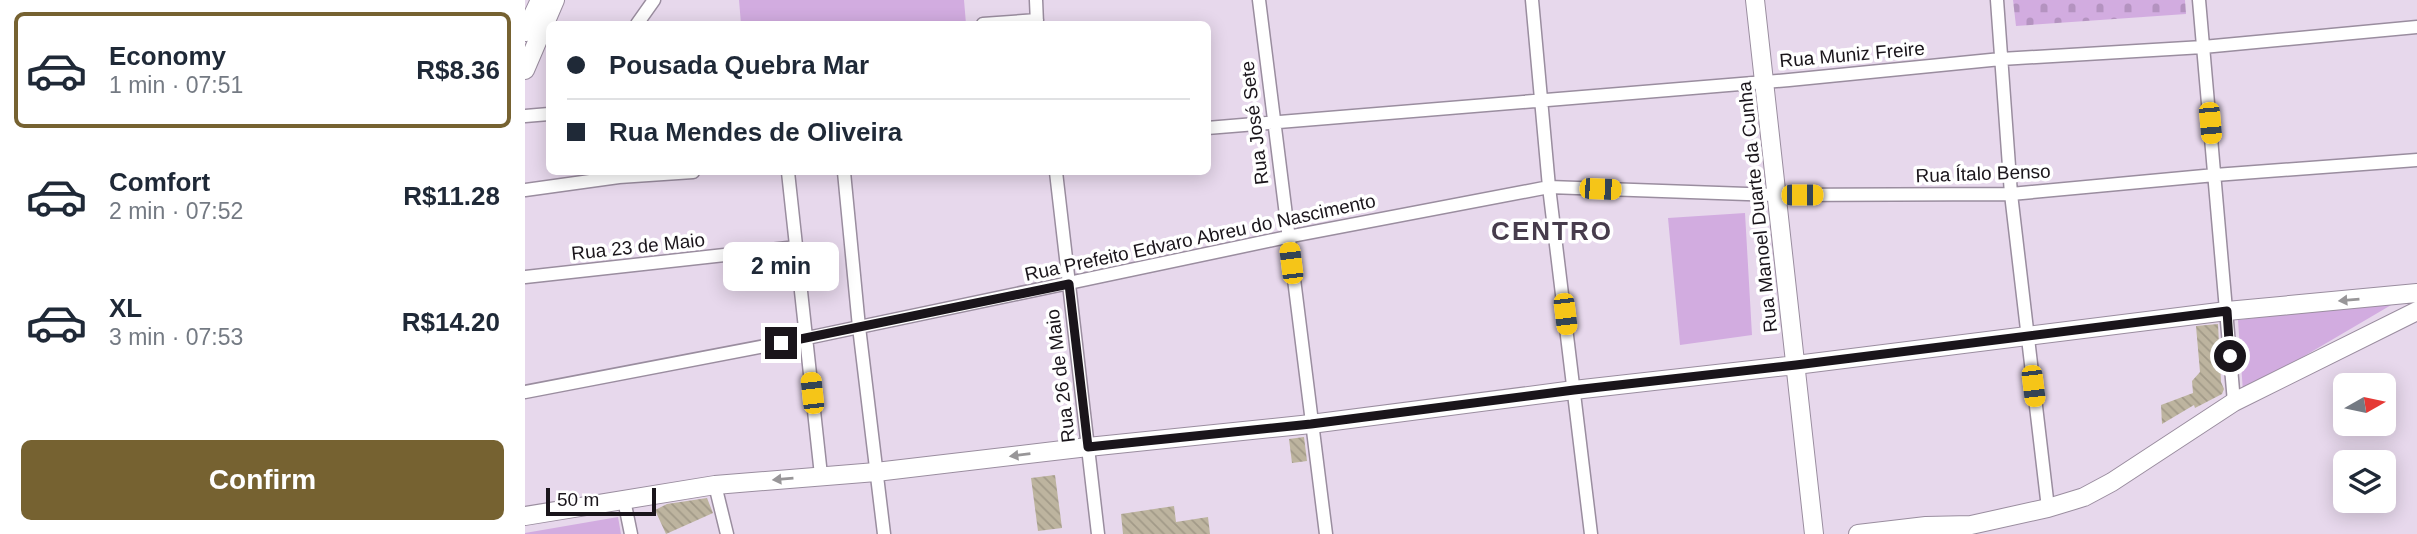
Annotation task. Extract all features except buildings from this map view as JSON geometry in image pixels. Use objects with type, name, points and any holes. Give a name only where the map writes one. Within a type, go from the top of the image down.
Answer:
[{"type":"street","points":[[525,70],[536,30],[540,0]]},
{"type":"street","points":[[536,30],[555,0]]},
{"type":"street","points":[[639,21],[654,0]]},
{"type":"street","points":[[1036,0],[1037,21]]},
{"type":"street","name":"Rua José Sete","points":[[1259,0],[1326,534]]},
{"type":"street","points":[[1532,0],[1549,187],[1591,534]]},
{"type":"street","name":"Rua Manoel Duarte da Cunha","points":[[1755,0],[1814,534]]},
{"type":"street","points":[[1997,0],[2011,194],[2048,508]]},
{"type":"street","points":[[2199,0],[2234,402]]},
{"type":"street","name":"Rua Muniz Freire","points":[[1211,128],[1764,82],[2001,59],[2203,47],[2417,27]]},
{"type":"street","points":[[525,116],[546,114]]},
{"type":"street","name":"Rua Ítalo Benso","points":[[1549,187],[1775,195],[2011,194],[2215,174],[2417,160]]},
{"type":"street","points":[[525,190],[612,175]]},
{"type":"street","points":[[788,175],[821,475]]},
{"type":"street","points":[[844,175],[884,534]]},
{"type":"street","name":"Rua 26 de Maio","points":[[1055,175],[1098,534]]},
{"type":"street","name":"Rua Prefeito Edvaro Abreu do Nascimento","points":[[525,391],[807,338],[1287,237],[1549,187]]},
{"type":"street","name":"Rua 23 de Maio","points":[[525,277],[797,247]]},
{"type":"street","points":[[525,516],[715,485],[876,472],[1311,424],[2227,311],[2417,293]]},
{"type":"street","points":[[1943,534],[2084,497],[2112,482],[2234,402],[2417,311]]},
{"type":"street","points":[[715,485],[727,534]]},
{"type":"street","points":[[624,500],[631,534]]},
{"type":"street","points":[[1858,534],[1926,526],[1971,525]]},
{"type":"green space","points":[[739,0],[964,0],[966,21],[741,21]]},
{"type":"green space","points":[[2013,0],[2185,0],[2186,14],[2016,26]]},
{"type":"green space","points":[[1745,213],[1752,335],[1680,345],[1668,218]]},
{"type":"green space","points":[[2398,301],[2243,392],[2238,320]]},
{"type":"green space","points":[[618,517],[621,534],[525,534],[525,533]]},
{"type":"district","name":"CENTRO","points":[[1552,231]]},
{"type":"route","points":[[781,343],[1069,284],[1088,447],[1311,424],[2227,311],[2230,356]]}]
